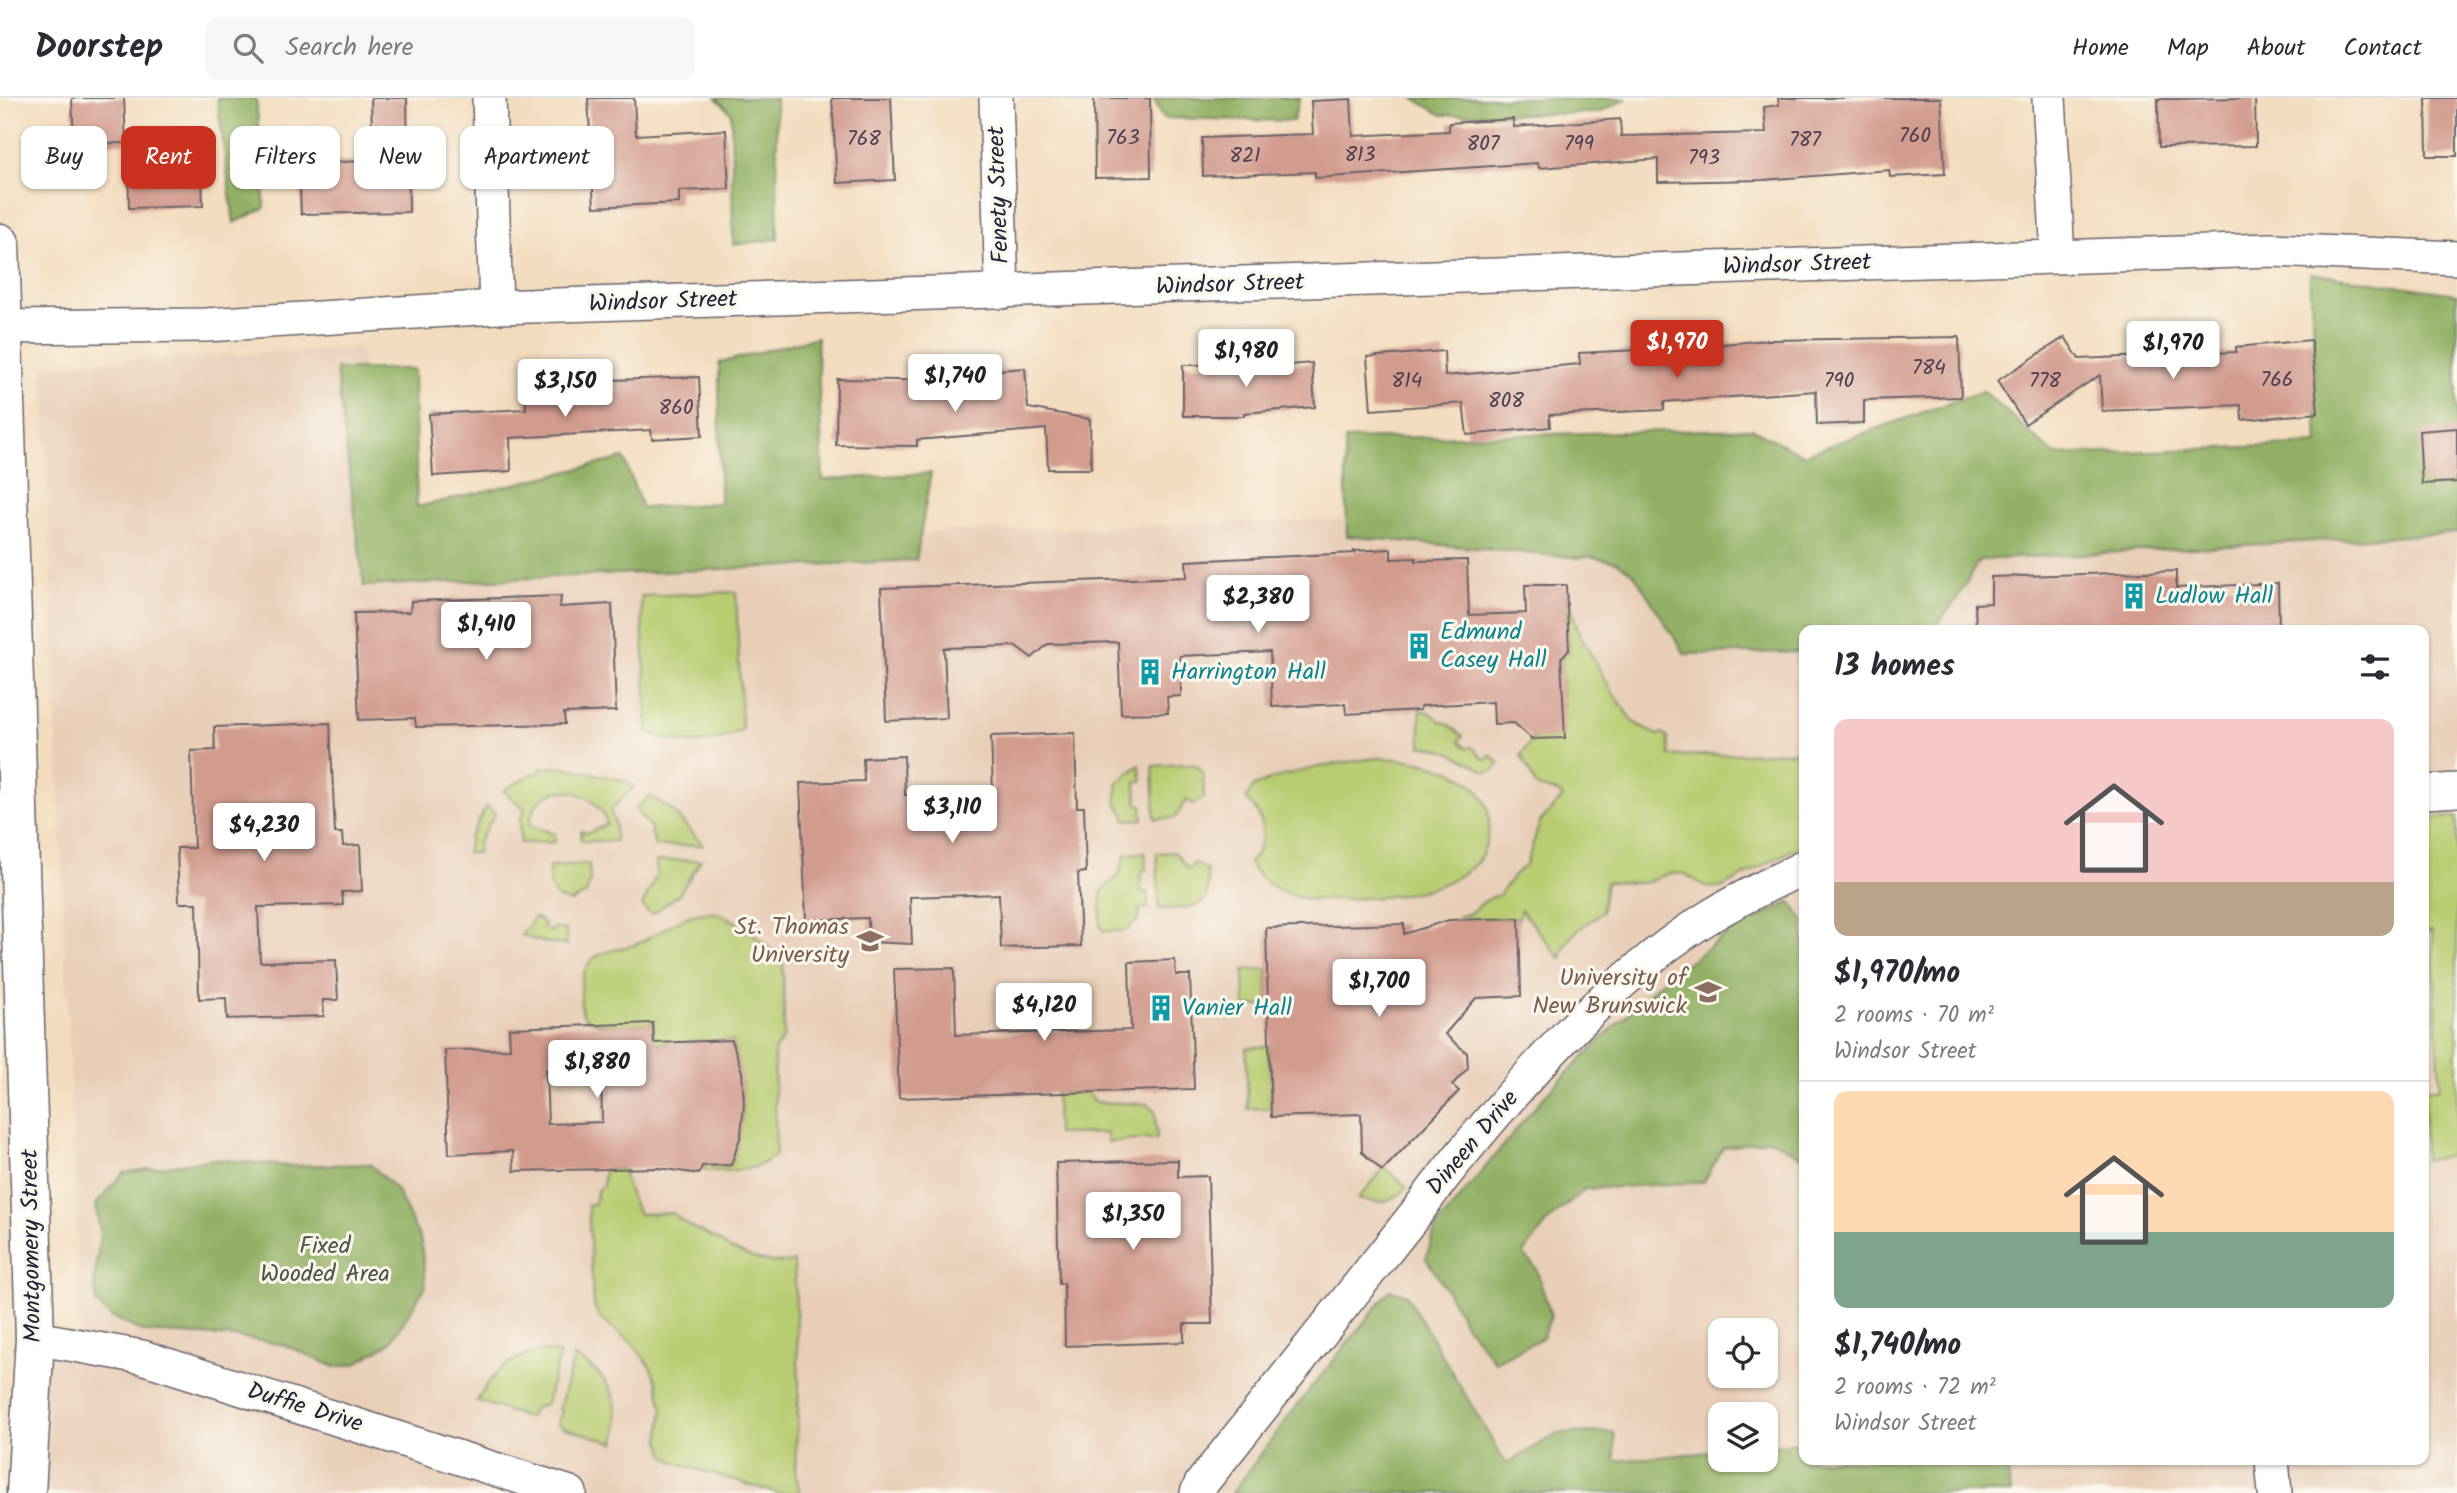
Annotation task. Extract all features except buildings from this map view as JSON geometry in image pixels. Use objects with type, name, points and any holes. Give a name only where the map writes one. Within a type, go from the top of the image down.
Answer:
[{"type":"street","points":[[489,98],[496,307]]},
{"type":"street","name":"Fenety Street","points":[[996,98],[1002,292]]},
{"type":"street","points":[[2049,98],[2058,256]]},
{"type":"street","name":"Montgomery Street","points":[[0,243],[35,1338],[26,1493]]},
{"type":"street","name":"Windsor Street","points":[[4,327],[206,325],[496,307],[2271,250],[2457,258]]},
{"type":"street","points":[[2429,792],[2457,790]]},
{"type":"street","name":"Dineen Drive","points":[[1195,1490],[1417,1212],[1445,1172],[1581,1019],[1644,964],[1709,917],[1799,870]]},
{"type":"street","name":"Duffie Drive","points":[[35,1338],[142,1357],[570,1493]]},
{"type":"street","points":[[2272,1465],[2275,1493]]},
{"type":"shaded area","name":"St. Thomas University","points":[[361,347],[385,549],[1580,510],[2457,497],[2457,1493],[26,1493],[35,1338],[80,1346],[43,365]]},
{"type":"green space","points":[[217,98],[256,98],[258,126],[230,126],[230,189],[263,189],[265,208],[234,223]]},
{"type":"green space","points":[[716,98],[776,98],[778,239],[733,245],[731,113]]},
{"type":"green space","points":[[1153,98],[1300,98],[1293,121],[1164,118]]},
{"type":"green space","points":[[1413,98],[1628,98],[1598,113],[1442,115]]},
{"type":"green space","points":[[2310,273],[2457,294],[2457,533],[1979,560],[1959,596],[1937,625],[1799,625],[1799,652],[1685,654],[1634,574],[1616,562],[1589,556],[1580,558],[1347,536],[1345,439],[1753,429],[1803,455],[1983,391],[2055,455],[2318,444]]},
{"type":"green space","points":[[817,337],[823,480],[931,473],[916,560],[364,586],[336,369],[414,369],[417,507],[624,458],[642,508],[720,503],[719,363]]},
{"type":"green space","points":[[1566,591],[1579,633],[1611,690],[1633,722],[1657,735],[1663,733],[1668,737],[1670,756],[1799,752],[1799,847],[1721,888],[1706,887],[1685,874],[1671,873],[1643,883],[1606,882],[1602,912],[1571,937],[1561,959],[1521,910],[1519,918],[1457,920],[1488,899],[1499,895],[1515,874],[1526,865],[1540,822],[1563,797],[1557,792],[1537,787],[1521,755],[1532,739],[1564,732],[1561,658],[1569,650]]},
{"type":"green space","points":[[736,592],[742,730],[718,740],[695,743],[648,732],[641,596]]},
{"type":"green space","points":[[1420,710],[1429,712],[1463,736],[1459,741],[1467,749],[1471,746],[1485,760],[1490,755],[1500,764],[1492,771],[1486,772],[1447,752],[1421,746]]},
{"type":"green space","points":[[1377,758],[1415,761],[1435,766],[1470,783],[1482,796],[1488,813],[1487,839],[1476,863],[1451,880],[1433,887],[1413,893],[1373,898],[1313,900],[1285,893],[1261,878],[1249,863],[1262,839],[1258,814],[1246,799],[1254,786],[1315,768]]},
{"type":"green space","points":[[1191,764],[1203,772],[1204,798],[1194,804],[1186,800],[1175,818],[1155,819],[1153,766]]},
{"type":"green space","points":[[1139,765],[1142,781],[1136,782],[1137,804],[1142,805],[1143,819],[1125,820],[1125,815],[1116,802],[1118,782]]},
{"type":"green space","points":[[564,767],[622,780],[634,787],[610,810],[615,824],[615,841],[581,841],[581,831],[588,833],[607,824],[603,814],[588,798],[567,791],[546,796],[537,804],[529,825],[555,833],[555,842],[520,843],[520,820],[525,809],[503,791],[532,774],[540,773],[540,768]]},
{"type":"green space","points":[[650,796],[672,810],[703,845],[655,846],[650,827],[635,809]]},
{"type":"green space","points":[[487,806],[495,814],[479,841],[477,853],[467,853],[470,836]]},
{"type":"green space","points":[[2457,817],[2457,1152],[2429,1159],[2429,1089],[2440,1088],[2432,931],[2429,931],[2429,818]]},
{"type":"green space","points":[[1175,852],[1188,869],[1195,863],[1207,870],[1207,894],[1205,899],[1194,906],[1159,909],[1157,853]]},
{"type":"green space","points":[[1145,853],[1146,870],[1141,871],[1141,892],[1147,892],[1148,908],[1140,909],[1138,920],[1125,931],[1104,931],[1100,926],[1101,892],[1119,875],[1125,854]]},
{"type":"green space","points":[[701,860],[679,894],[651,915],[642,905],[657,875],[656,861]]},
{"type":"green space","points":[[589,864],[590,881],[586,894],[571,902],[554,894],[550,885],[549,866]]},
{"type":"green space","points":[[1790,902],[1799,914],[1799,1155],[1771,1139],[1723,1148],[1704,1182],[1585,1189],[1550,1219],[1523,1254],[1536,1268],[1551,1316],[1542,1338],[1495,1362],[1466,1326],[1426,1258],[1436,1227],[1545,1095],[1661,982],[1730,932]]},
{"type":"green space","points":[[711,912],[740,925],[783,960],[784,1037],[774,1051],[776,1154],[761,1165],[734,1171],[706,1171],[702,1166],[731,1165],[740,1132],[742,1089],[732,1040],[654,1043],[653,1023],[614,1025],[593,1022],[586,1018],[581,1006],[584,972],[597,956],[637,944],[689,916]]},
{"type":"green space","points":[[535,917],[545,924],[542,928],[552,932],[553,928],[566,930],[567,945],[542,942],[521,935]]},
{"type":"green space","points":[[1267,969],[1268,1005],[1245,1006],[1244,970]]},
{"type":"green space","points":[[1269,1046],[1271,1108],[1248,1109],[1246,1048]]},
{"type":"green space","points":[[1089,1092],[1094,1102],[1147,1104],[1155,1112],[1157,1139],[1107,1142],[1107,1133],[1057,1134],[1056,1093]]},
{"type":"green space","name":"Fixed Wooded Area","points":[[212,1159],[290,1166],[370,1164],[396,1189],[421,1241],[426,1286],[390,1343],[355,1364],[335,1367],[285,1345],[237,1337],[144,1332],[111,1317],[97,1304],[94,1282],[100,1233],[96,1204],[123,1173]]},
{"type":"green space","points":[[1385,1167],[1407,1188],[1390,1200],[1372,1202],[1358,1199]]},
{"type":"green space","points":[[604,1169],[623,1169],[639,1214],[673,1213],[690,1226],[746,1255],[768,1262],[794,1262],[799,1383],[795,1471],[800,1493],[777,1493],[693,1468],[665,1455],[660,1439],[663,1409],[650,1366],[632,1343],[601,1319],[595,1309],[588,1205],[594,1204],[598,1189],[603,1186]]},
{"type":"green space","points":[[1390,1290],[1406,1294],[1506,1464],[1558,1433],[1613,1432],[1615,1461],[1708,1452],[1708,1472],[1778,1472],[1778,1445],[1799,1443],[1799,1465],[2007,1465],[2011,1493],[1232,1493],[1295,1408]]},
{"type":"green space","points":[[543,1351],[560,1354],[546,1404],[534,1408],[529,1418],[477,1401],[503,1367],[531,1353]]},
{"type":"green space","points":[[574,1357],[597,1373],[611,1392],[617,1415],[615,1443],[558,1424],[562,1410],[559,1409]]},
{"type":"place","name":"Ludlow Hall","points":[[2134,596]]},
{"type":"place","name":"Edmund Casey Hall","points":[[1419,646]]},
{"type":"place","name":"Harrington Hall","points":[[1150,672]]},
{"type":"place","name":"St. Thomas University","points":[[870,941]]},
{"type":"place","name":"University of New Brunswick","points":[[1708,992]]},
{"type":"place","name":"Vanier Hall","points":[[1161,1008]]}]
